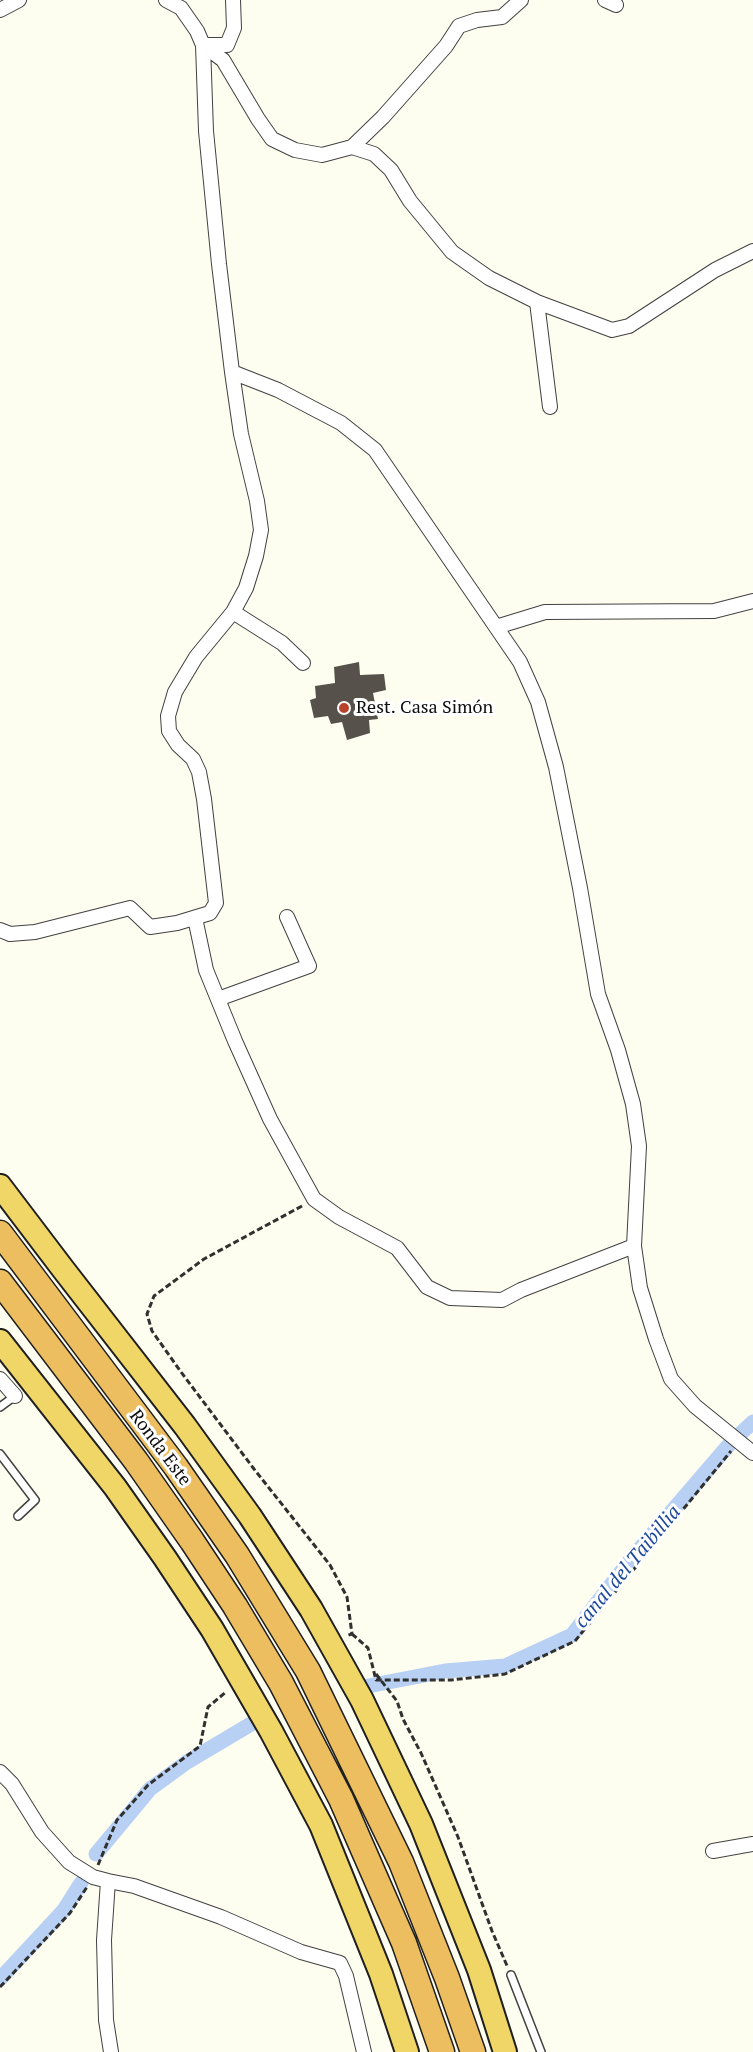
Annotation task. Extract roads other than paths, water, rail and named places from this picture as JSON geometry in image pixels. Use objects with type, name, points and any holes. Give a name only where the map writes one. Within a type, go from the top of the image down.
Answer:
[{"type":"highway","points":[[0,1186],[185,1426],[311,1609],[362,1700],[421,1824],[479,1970],[505,2052]]},
{"type":"highway","name":"Ronda Este","points":[[0,1233],[183,1477],[237,1555],[308,1671],[401,1862],[447,1978],[473,2052]]},
{"type":"highway","name":"Ronda Este","points":[[0,1282],[136,1461],[192,1540],[281,1683],[341,1798],[404,1943],[442,2052]]},
{"type":"highway","points":[[0,1341],[115,1487],[165,1557],[212,1629],[272,1731],[321,1825],[381,1974],[407,2052]]},
{"type":"street","points":[[0,10],[19,0]]},
{"type":"street","points":[[0,930],[10,934],[35,932],[125,908],[130,908],[150,927],[177,923],[210,913],[216,903],[199,772],[193,759],[178,745],[169,731],[168,716],[175,692],[196,657],[232,612],[246,588],[261,530],[257,501],[241,434],[219,264],[206,131],[203,45],[181,8],[166,0]]},
{"type":"street","points":[[203,45],[227,45],[234,28],[233,0]]},
{"type":"street","points":[[352,147],[383,117],[446,46],[459,26],[477,20],[502,17],[521,0]]},
{"type":"street","points":[[203,45],[223,60],[272,139],[295,150],[322,154],[352,147],[374,154],[391,170],[410,201],[452,252],[489,278],[537,302],[612,330],[629,326],[715,270],[753,251]]},
{"type":"street","points":[[537,302],[550,407]]},
{"type":"street","points":[[232,372],[278,390],[341,423],[375,450],[520,662],[538,702],[556,767],[598,994],[618,1050],[633,1104],[639,1146],[634,1246],[640,1288],[671,1379],[695,1406],[753,1453]]},
{"type":"street","points":[[496,627],[545,612],[714,611],[753,601]]},
{"type":"street","points":[[232,612],[282,643],[303,663]]},
{"type":"street","points":[[218,999],[309,966],[287,917]]},
{"type":"street","points":[[195,918],[206,970],[218,999],[262,1102],[314,1199],[339,1217],[397,1248],[427,1287],[450,1298],[502,1300],[520,1290],[634,1246]]},
{"type":"street","points":[[0,1379],[15,1396]]},
{"type":"street","points":[[0,1772],[12,1784],[42,1832],[69,1862],[93,1877],[134,1886],[221,1917],[301,1952],[340,1963],[346,1976],[364,2052]]},
{"type":"street","points":[[713,1851],[753,1844]]},
{"type":"street","points":[[108,1881],[104,1940],[106,2020],[111,2052]]},
{"type":"lane","points":[[0,1407],[15,1396]]},
{"type":"lane","points":[[0,1454],[35,1500],[18,1516]]},
{"type":"lane","points":[[511,1975],[541,2052]]},
{"type":"waterway","name":"canal del Taibillia","points":[[741,1433],[753,1422]]},
{"type":"waterway","name":"canal del Taibillia","points":[[368,1686],[445,1671],[505,1666],[572,1635],[631,1559],[728,1446]]},
{"type":"waterway","name":"canal del Taibillia","points":[[96,1854],[150,1789],[187,1762],[251,1724]]},
{"type":"waterway","name":"canal del Taibillia","points":[[0,1979],[64,1910],[81,1883]]},
{"type":"place","name":"Rest. Casa Simón","points":[[344,708]]}]
